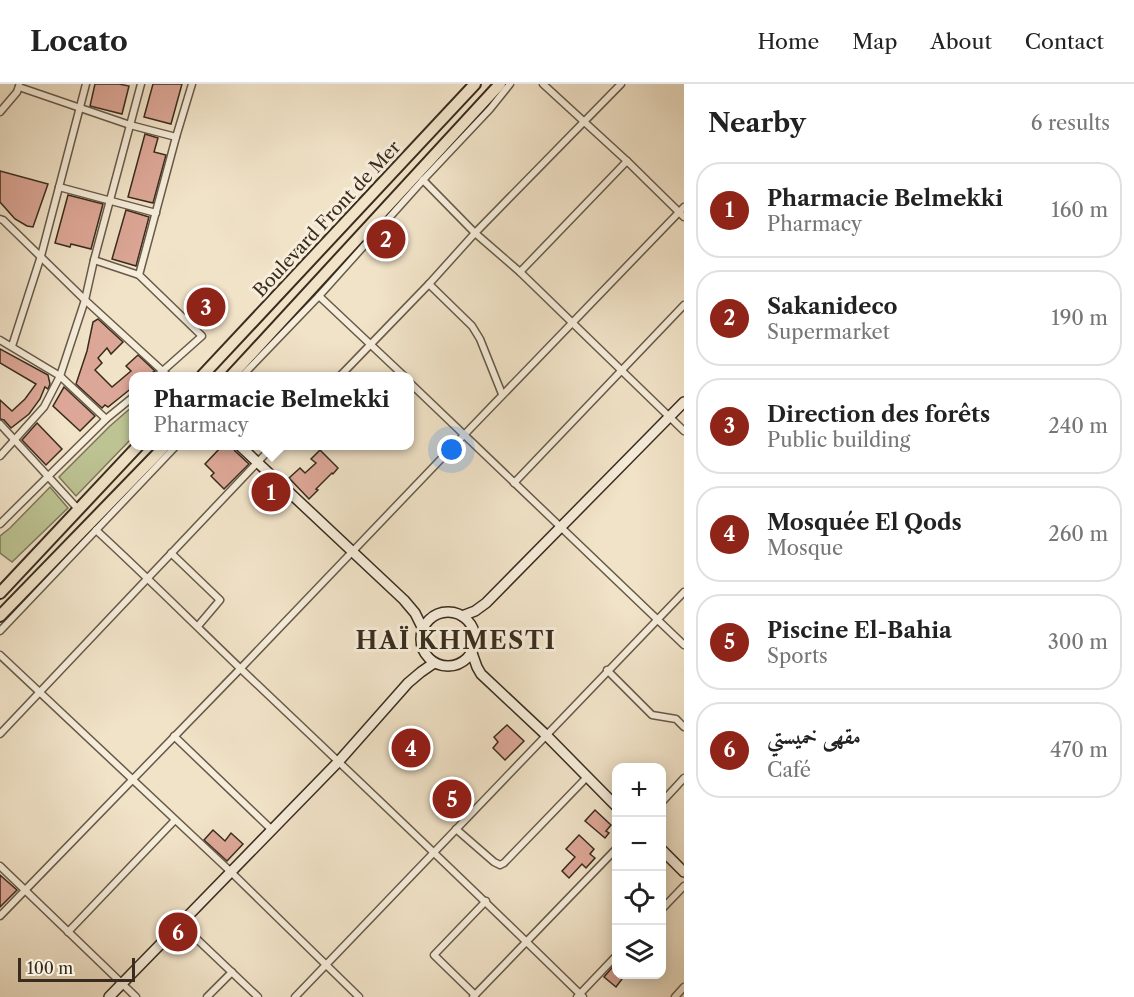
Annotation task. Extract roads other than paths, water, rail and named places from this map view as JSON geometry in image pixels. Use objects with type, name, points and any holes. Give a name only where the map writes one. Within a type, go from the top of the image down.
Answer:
[{"type":"main road","name":"Boulevard Front de Mer","points":[[206,372],[475,84]]},
{"type":"main road","name":"Boulevard Front de Mer","points":[[235,372],[500,84]]},
{"type":"main road","points":[[0,593],[134,450]]},
{"type":"main road","points":[[0,616],[161,450]]},
{"type":"street","points":[[12,346],[41,256],[86,84]]},
{"type":"street","points":[[0,456],[44,407],[60,376],[85,300],[141,84]]},
{"type":"street","points":[[139,275],[192,84]]},
{"type":"street","points":[[246,372],[319,296],[490,109],[510,84]]},
{"type":"street","points":[[0,916],[241,669],[502,394],[682,212],[543,84]]},
{"type":"street","points":[[344,372],[475,233],[621,84]]},
{"type":"street","points":[[0,111],[19,86],[130,125],[176,137]]},
{"type":"street","points":[[520,272],[627,161]]},
{"type":"street","points":[[423,180],[475,233],[520,272],[684,431]]},
{"type":"street","points":[[59,187],[156,213]]},
{"type":"street","points":[[0,219],[159,372]]},
{"type":"street","points":[[94,260],[139,275],[202,336],[165,372]]},
{"type":"street","points":[[429,284],[472,326],[480,339],[502,394]]},
{"type":"street","points":[[319,296],[400,372]]},
{"type":"street","points":[[514,483],[684,305]]},
{"type":"street","points":[[0,340],[60,376],[106,419]]},
{"type":"street","points":[[414,387],[684,645]]},
{"type":"street","points":[[0,524],[106,419],[129,400]]},
{"type":"street","points":[[462,616],[481,607],[684,402]]},
{"type":"street","points":[[0,424],[78,509]]},
{"type":"street","points":[[0,631],[172,450]]},
{"type":"street","points":[[244,450],[404,600],[415,612],[423,629]]},
{"type":"street","points":[[0,734],[269,450]]},
{"type":"street","points":[[96,530],[148,577],[241,669],[486,902],[580,996],[612,960]]},
{"type":"street","points":[[171,553],[220,600],[198,626]]},
{"type":"street","points":[[295,997],[684,592]]},
{"type":"street","points":[[472,627],[481,607]]},
{"type":"street","points":[[415,612],[432,617]]},
{"type":"street","points":[[444,612],[462,616],[474,632],[475,643],[472,653],[460,664],[447,667],[434,663],[425,654],[421,645],[423,629],[432,617],[444,612]]},
{"type":"street","points":[[472,653],[479,671]]},
{"type":"street","points":[[415,677],[425,654]]},
{"type":"street","points":[[0,655],[231,872],[359,997]]},
{"type":"street","points":[[109,997],[339,761],[415,677],[434,663]]},
{"type":"street","points":[[460,664],[479,671],[612,802]]},
{"type":"street","points":[[608,670],[652,715],[676,719],[684,728]]},
{"type":"street","points":[[174,736],[272,830]]},
{"type":"street","points":[[456,829],[500,865],[587,777]]},
{"type":"street","points":[[666,798],[684,778]]},
{"type":"street","points":[[68,932],[176,820]]},
{"type":"street","points":[[486,902],[434,955],[474,996],[612,853]]},
{"type":"street","points":[[666,854],[684,872]]},
{"type":"street","points":[[0,866],[136,997]]},
{"type":"street","points":[[666,905],[684,886]]},
{"type":"street","points":[[181,924],[258,997]]},
{"type":"street","points":[[207,997],[232,972]]},
{"type":"street","points":[[675,997],[684,987]]},
{"type":"place","name":"Sakanideco","points":[[386,239]]},
{"type":"place","name":"Direction des forêts","points":[[206,307]]},
{"type":"place","name":"Pharmacie Belmekki","points":[[271,492]]},
{"type":"place","name":"Mosquée El Qods","points":[[411,748]]},
{"type":"place","name":"Piscine El-Bahia","points":[[452,799]]},
{"type":"place","name":"مقهى خميستي","points":[[178,932]]},
{"type":"district","name":"HAÏ KHMESTI","points":[[456,641]]}]
